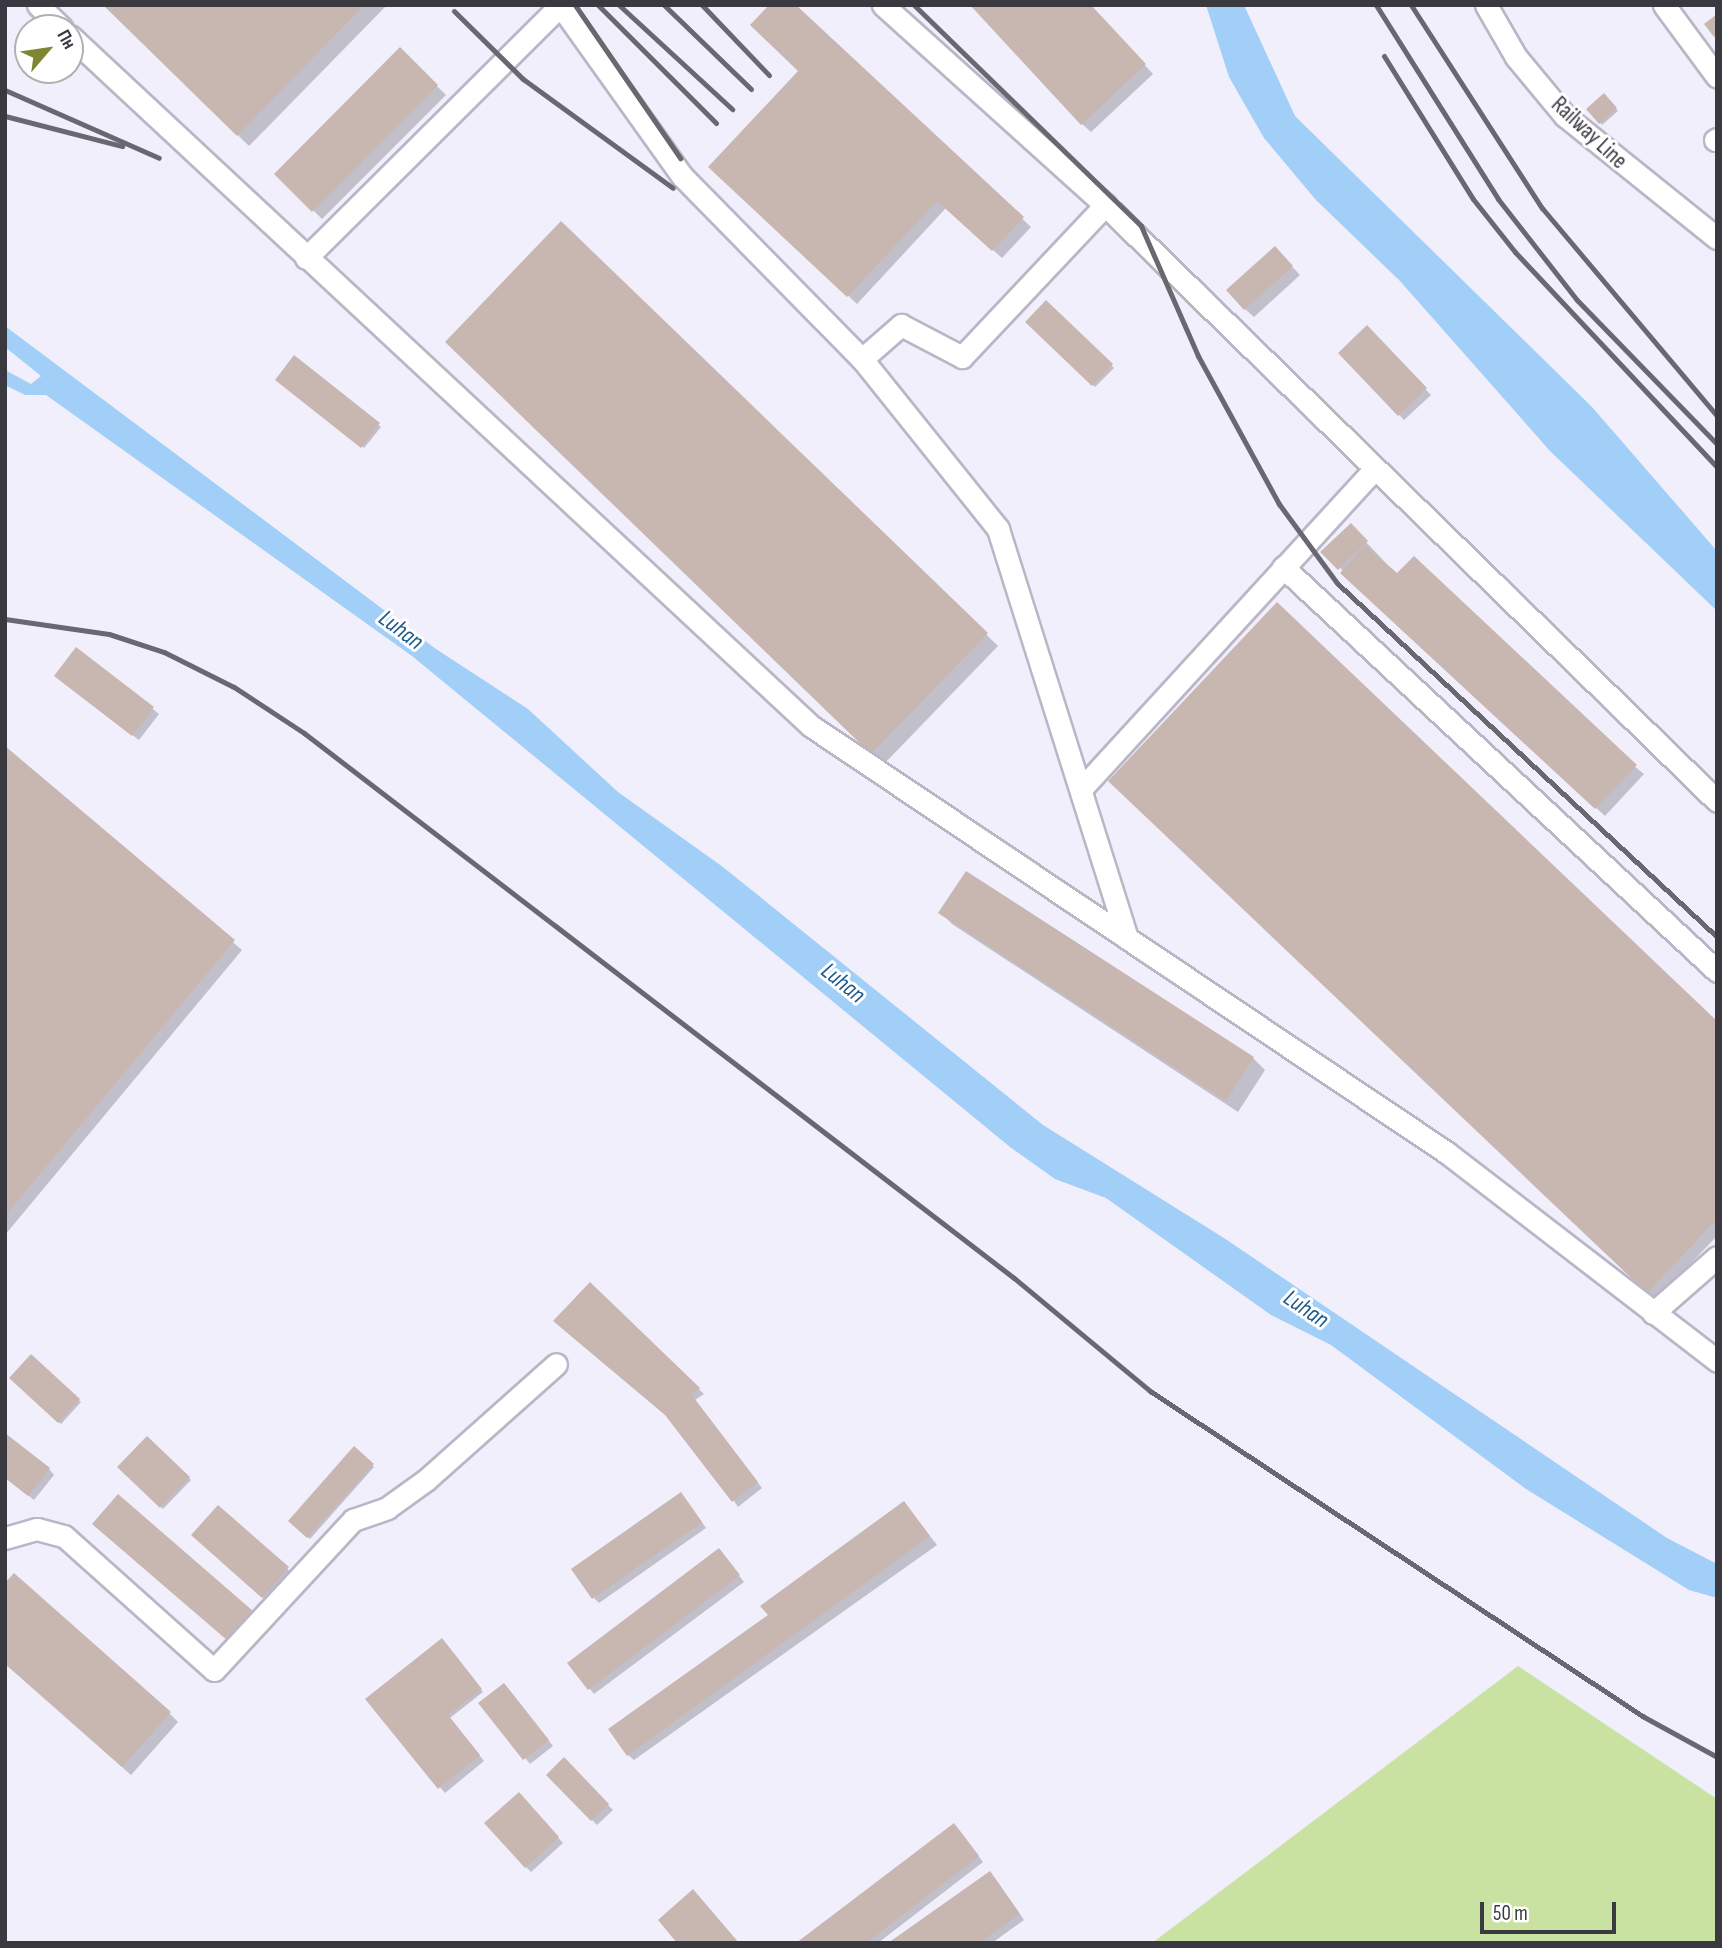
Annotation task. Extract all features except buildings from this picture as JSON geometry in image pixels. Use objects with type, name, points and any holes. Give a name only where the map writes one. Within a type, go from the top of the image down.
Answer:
[{"type":"street","points":[[306,258],[561,5],[682,176],[862,359],[998,530],[1083,787],[1127,938]]},
{"type":"street","points":[[883,5],[1105,205],[1373,470],[1717,801]]},
{"type":"street","name":"Railway Line","points":[[1486,5],[1516,57],[1565,116],[1717,238]]},
{"type":"street","points":[[1664,5],[1717,77]]},
{"type":"street","points":[[84,49],[811,726],[1446,1152],[1717,1361]]},
{"type":"street","points":[[862,359],[901,325],[962,357],[1105,205]]},
{"type":"street","points":[[1083,787],[1373,470]]},
{"type":"street","points":[[1283,567],[1717,971]]},
{"type":"street","points":[[1653,1313],[1717,1257]]},
{"type":"street","points":[[5,1538],[37,1529],[64,1536],[214,1670],[353,1520],[387,1508],[426,1480],[556,1364]]},
{"type":"green space","points":[[1518,1666],[1717,1799],[1717,1943],[1152,1943]]},
{"type":"water","points":[[1206,5],[1244,5],[1295,116],[1592,407],[1717,551],[1717,611],[1550,451],[1400,281],[1316,200],[1264,138],[1229,77]]},
{"type":"water","name":"Luhan","points":[[5,326],[436,649],[528,709],[618,792],[723,867],[1043,1125],[1224,1238],[1667,1538],[1717,1564],[1717,1598],[1689,1590],[1526,1489],[1331,1345],[1271,1315],[1106,1198],[1055,1179],[1010,1147],[412,656],[46,395],[25,395],[5,385],[5,370],[31,384],[41,376],[5,347]]},
{"type":"railway","points":[[575,5],[680,158]]},
{"type":"railway","points":[[598,5],[716,123]]},
{"type":"railway","points":[[619,5],[732,109]]},
{"type":"railway","points":[[664,5],[751,89]]},
{"type":"railway","points":[[702,5],[769,75]]},
{"type":"railway","points":[[914,5],[1141,226],[1198,356],[1279,504],[1337,583],[1717,937]]},
{"type":"railway","points":[[1376,5],[1498,199],[1577,300],[1717,444]]},
{"type":"railway","points":[[1411,5],[1542,208],[1717,416]]},
{"type":"railway","points":[[454,11],[523,79],[673,188]]},
{"type":"railway","points":[[1384,56],[1473,199],[1515,252],[1717,467]]},
{"type":"railway","points":[[5,90],[159,158]]},
{"type":"railway","points":[[5,116],[122,146]]},
{"type":"railway","points":[[5,619],[109,634],[164,652],[234,687],[304,733],[1014,1278],[1150,1391],[1644,1717],[1717,1757]]}]
